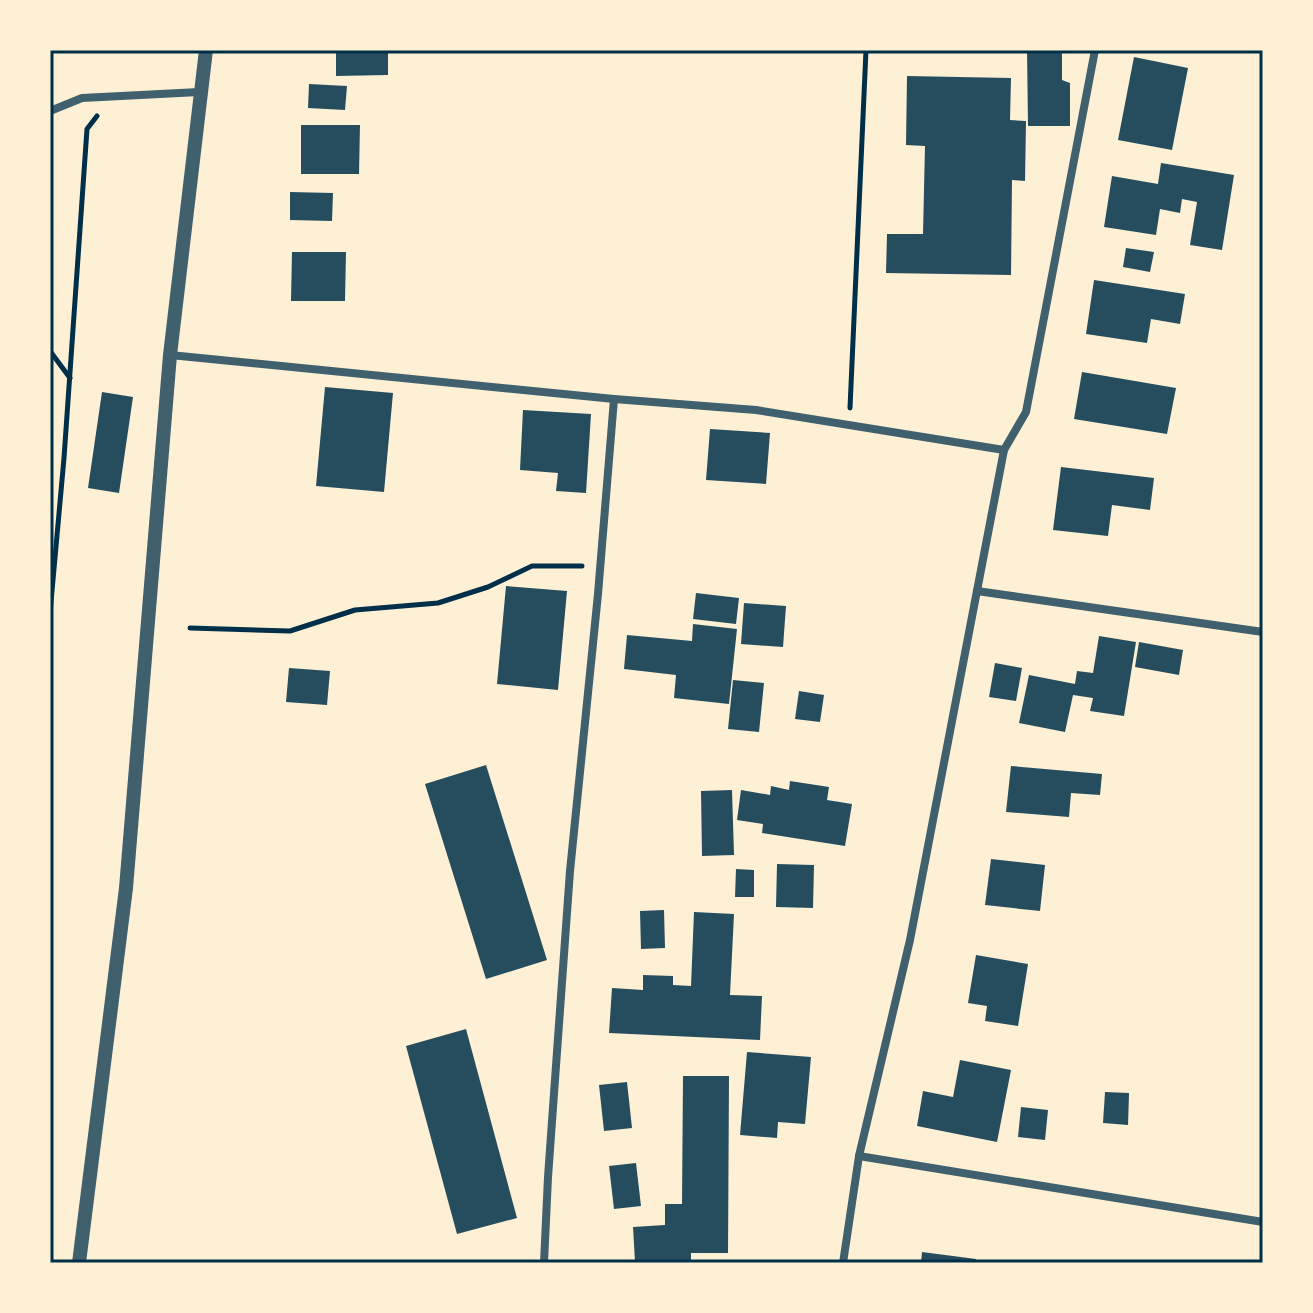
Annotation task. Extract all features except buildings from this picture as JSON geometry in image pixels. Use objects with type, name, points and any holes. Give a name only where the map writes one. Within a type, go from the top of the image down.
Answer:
[{"type":"street","points":[[79,1263],[126,888],[170,355],[206,50]]},
{"type":"street","points":[[843,1263],[859,1156],[910,940],[1004,450],[1026,412],[1095,50]]},
{"type":"street","points":[[50,111],[82,98],[199,92]]},
{"type":"street","points":[[170,355],[756,410],[1004,450]]},
{"type":"street","points":[[544,1263],[570,871],[614,399]]},
{"type":"street","points":[[977,591],[1263,632]]},
{"type":"street","points":[[859,1156],[1263,1222]]},
{"type":"path","points":[[849,425],[866,50]]},
{"type":"path","points":[[50,613],[87,129],[113,96]]},
{"type":"path","points":[[50,351],[70,378]]},
{"type":"path","points":[[190,628],[290,631],[355,610],[438,603],[488,587],[532,566],[600,566]]}]
